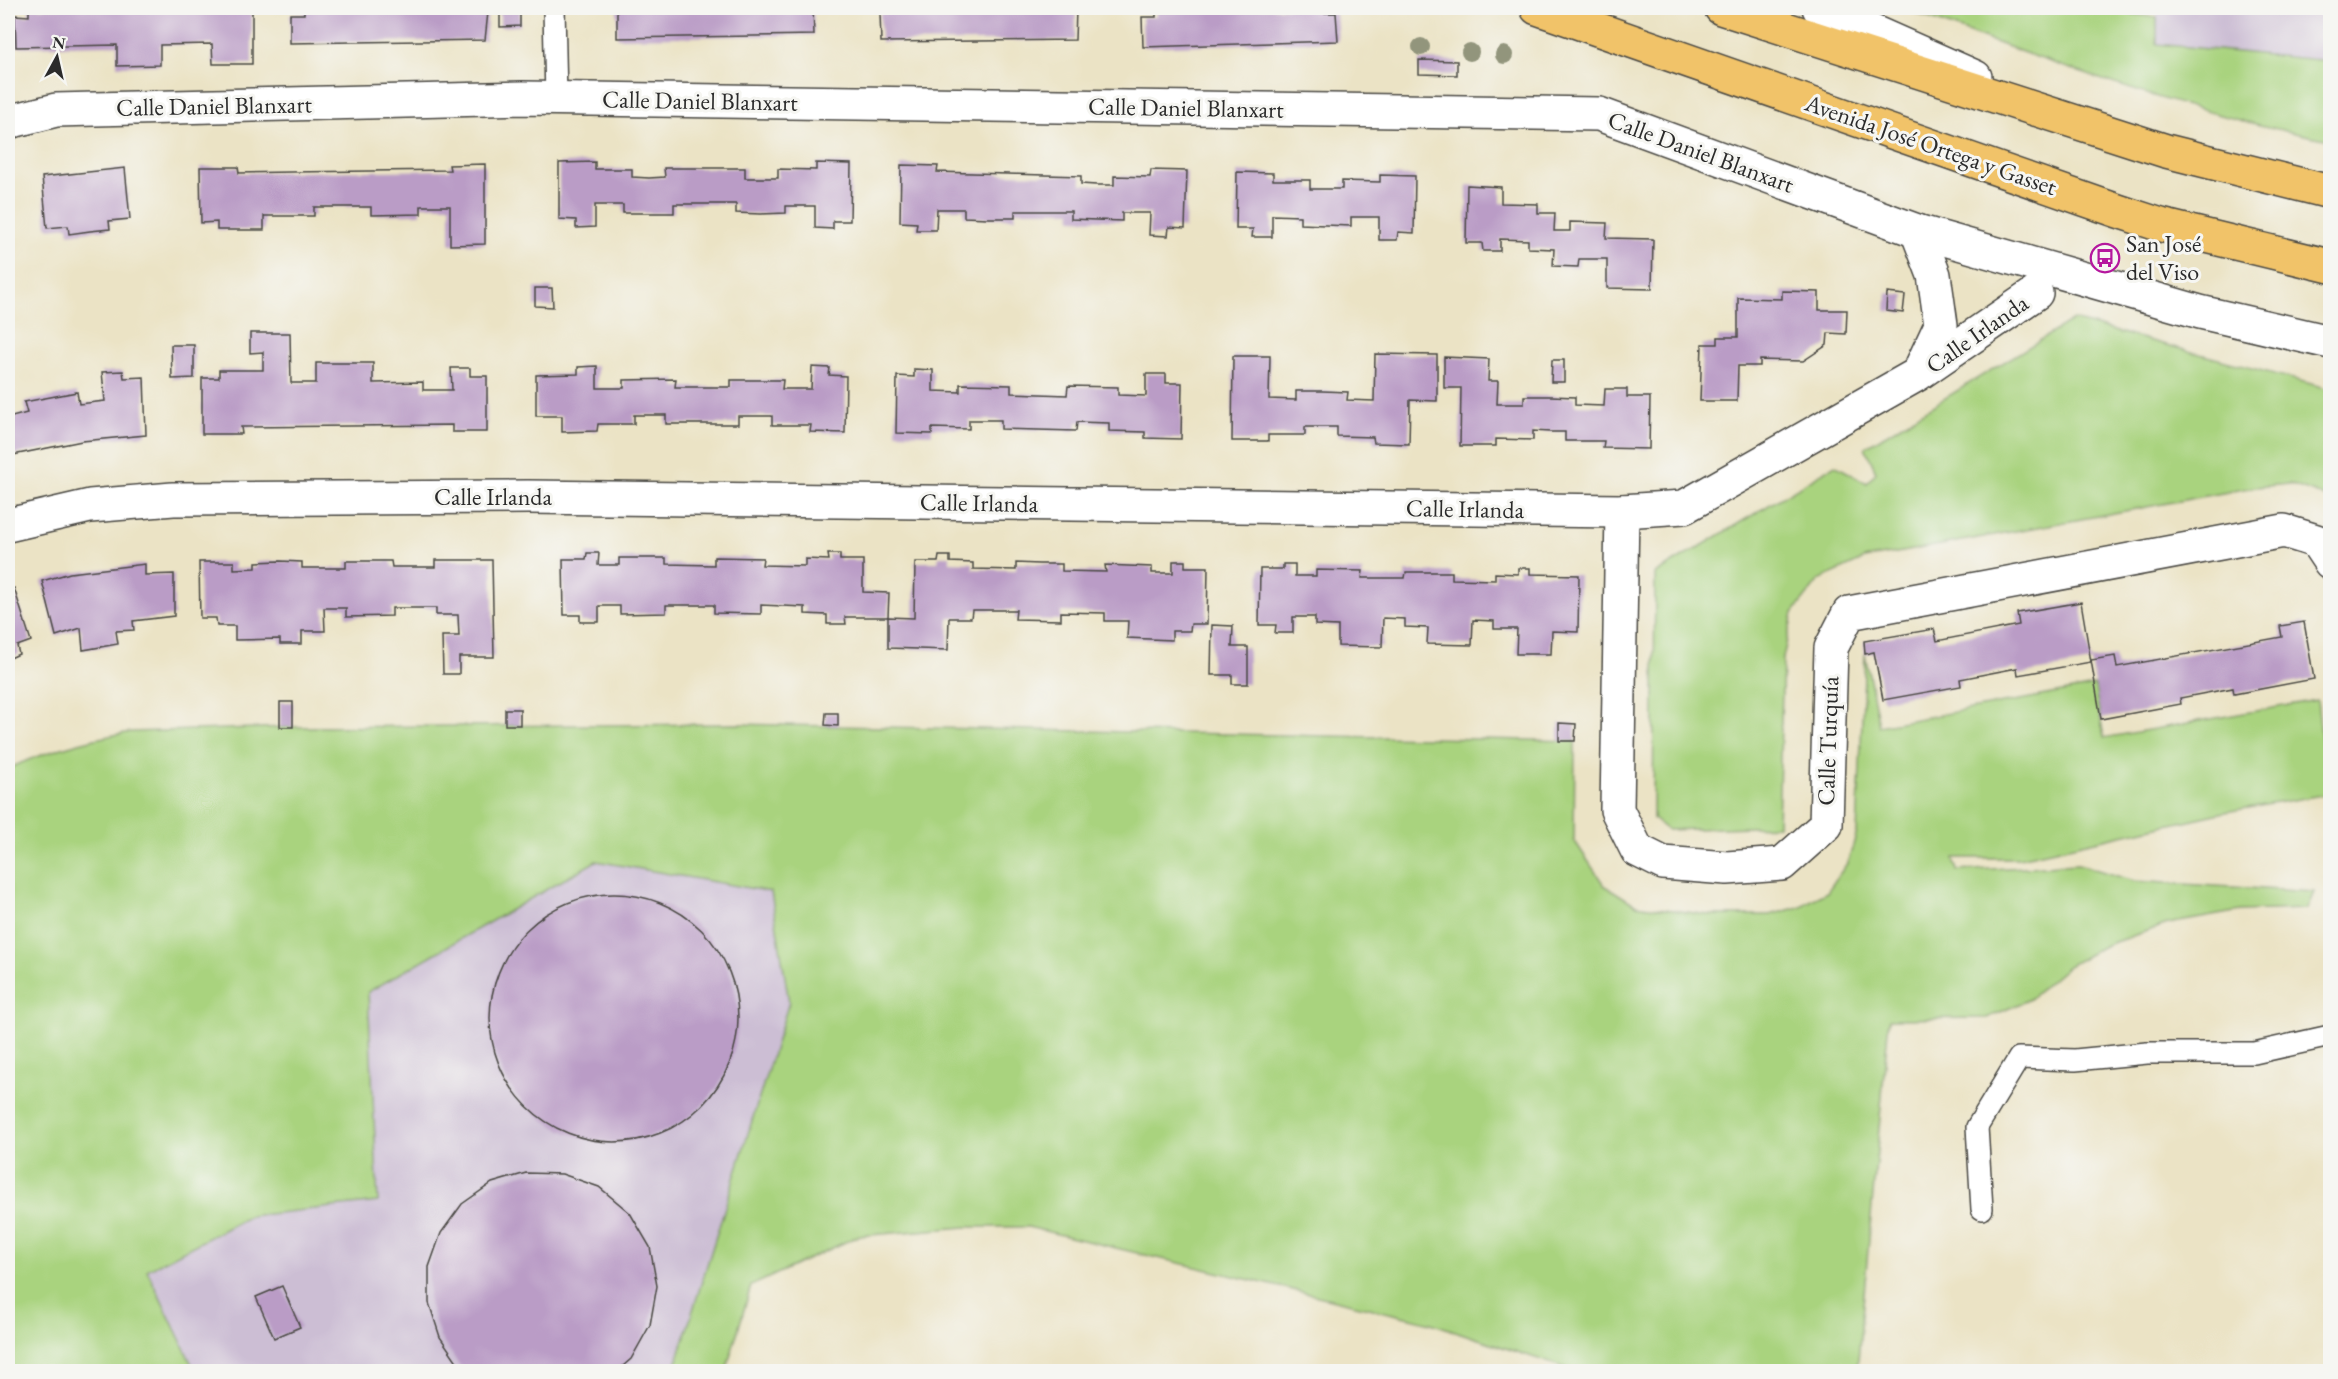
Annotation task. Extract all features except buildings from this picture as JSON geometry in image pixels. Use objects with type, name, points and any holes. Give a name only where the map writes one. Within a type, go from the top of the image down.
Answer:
[{"type":"main road","name":"Avenida José Ortega y Gasset","points":[[1537,8],[2129,215],[2331,267]]},
{"type":"main road","points":[[1721,8],[2166,151],[2331,192]]},
{"type":"street","points":[[1819,8],[2072,121]]},
{"type":"street","name":"Calle Daniel Blanxart","points":[[8,122],[56,110],[556,99],[1599,114],[1917,231],[2199,312],[2331,342]]},
{"type":"street","name":"Calle Irlanda","points":[[1917,231],[1934,275],[1941,325],[1918,374]]},
{"type":"street","name":"Calle Irlanda","points":[[8,525],[90,506],[173,499],[528,497],[1622,511],[1684,507],[1918,374],[2036,293]]},
{"type":"street","name":"Calle Turquía","points":[[1622,511],[1617,810],[1637,850],[1663,863],[1695,866],[1727,868],[1782,864],[1826,825],[1831,648],[1849,613],[2284,531],[2316,541],[2331,562]]},
{"type":"lane","points":[[554,8],[556,99]]},
{"type":"lane","points":[[1982,1209],[1977,1127],[2019,1058],[2075,1060],[2147,1053],[2254,1053],[2331,1036]]},
{"type":"shaded area","points":[[2157,8],[2330,8],[2330,61],[2157,44]]},
{"type":"shaded area","points":[[596,861],[772,892],[790,1002],[674,1371],[195,1371],[147,1270],[250,1216],[378,1202],[368,992]]},
{"type":"green space","points":[[1902,8],[2097,8],[2157,18],[2157,44],[2330,61],[2330,140],[2275,129],[2167,100],[2007,47]]},
{"type":"green space","points":[[2073,320],[2330,389],[2330,499],[2290,484],[2255,487],[1864,559],[1819,580],[1793,613],[1783,658],[1778,826],[1667,830],[1653,819],[1655,574],[1835,465],[1867,483],[1876,472],[1865,447]]},
{"type":"green space","points":[[1865,654],[1879,726],[2095,686],[2104,738],[2317,700],[2328,794],[2225,812],[2019,858],[1954,858],[1957,871],[2078,864],[2134,881],[2314,892],[2307,909],[2240,911],[2168,924],[2106,945],[2068,966],[2028,1000],[1987,1018],[1889,1019],[1857,1371],[1574,1371],[1431,1323],[1028,1227],[965,1227],[858,1236],[751,1286],[726,1371],[674,1371],[789,1002],[771,892],[596,861],[368,992],[378,1202],[250,1216],[147,1270],[195,1371],[8,1372],[8,769],[38,756],[83,742],[131,732],[293,727],[736,724],[1575,741],[1574,840],[1604,885],[1636,905],[1709,915],[1770,915],[1799,907],[1827,892],[1848,862],[1857,832]]},
{"type":"place","name":"San José del Viso","points":[[2105,258]]}]
